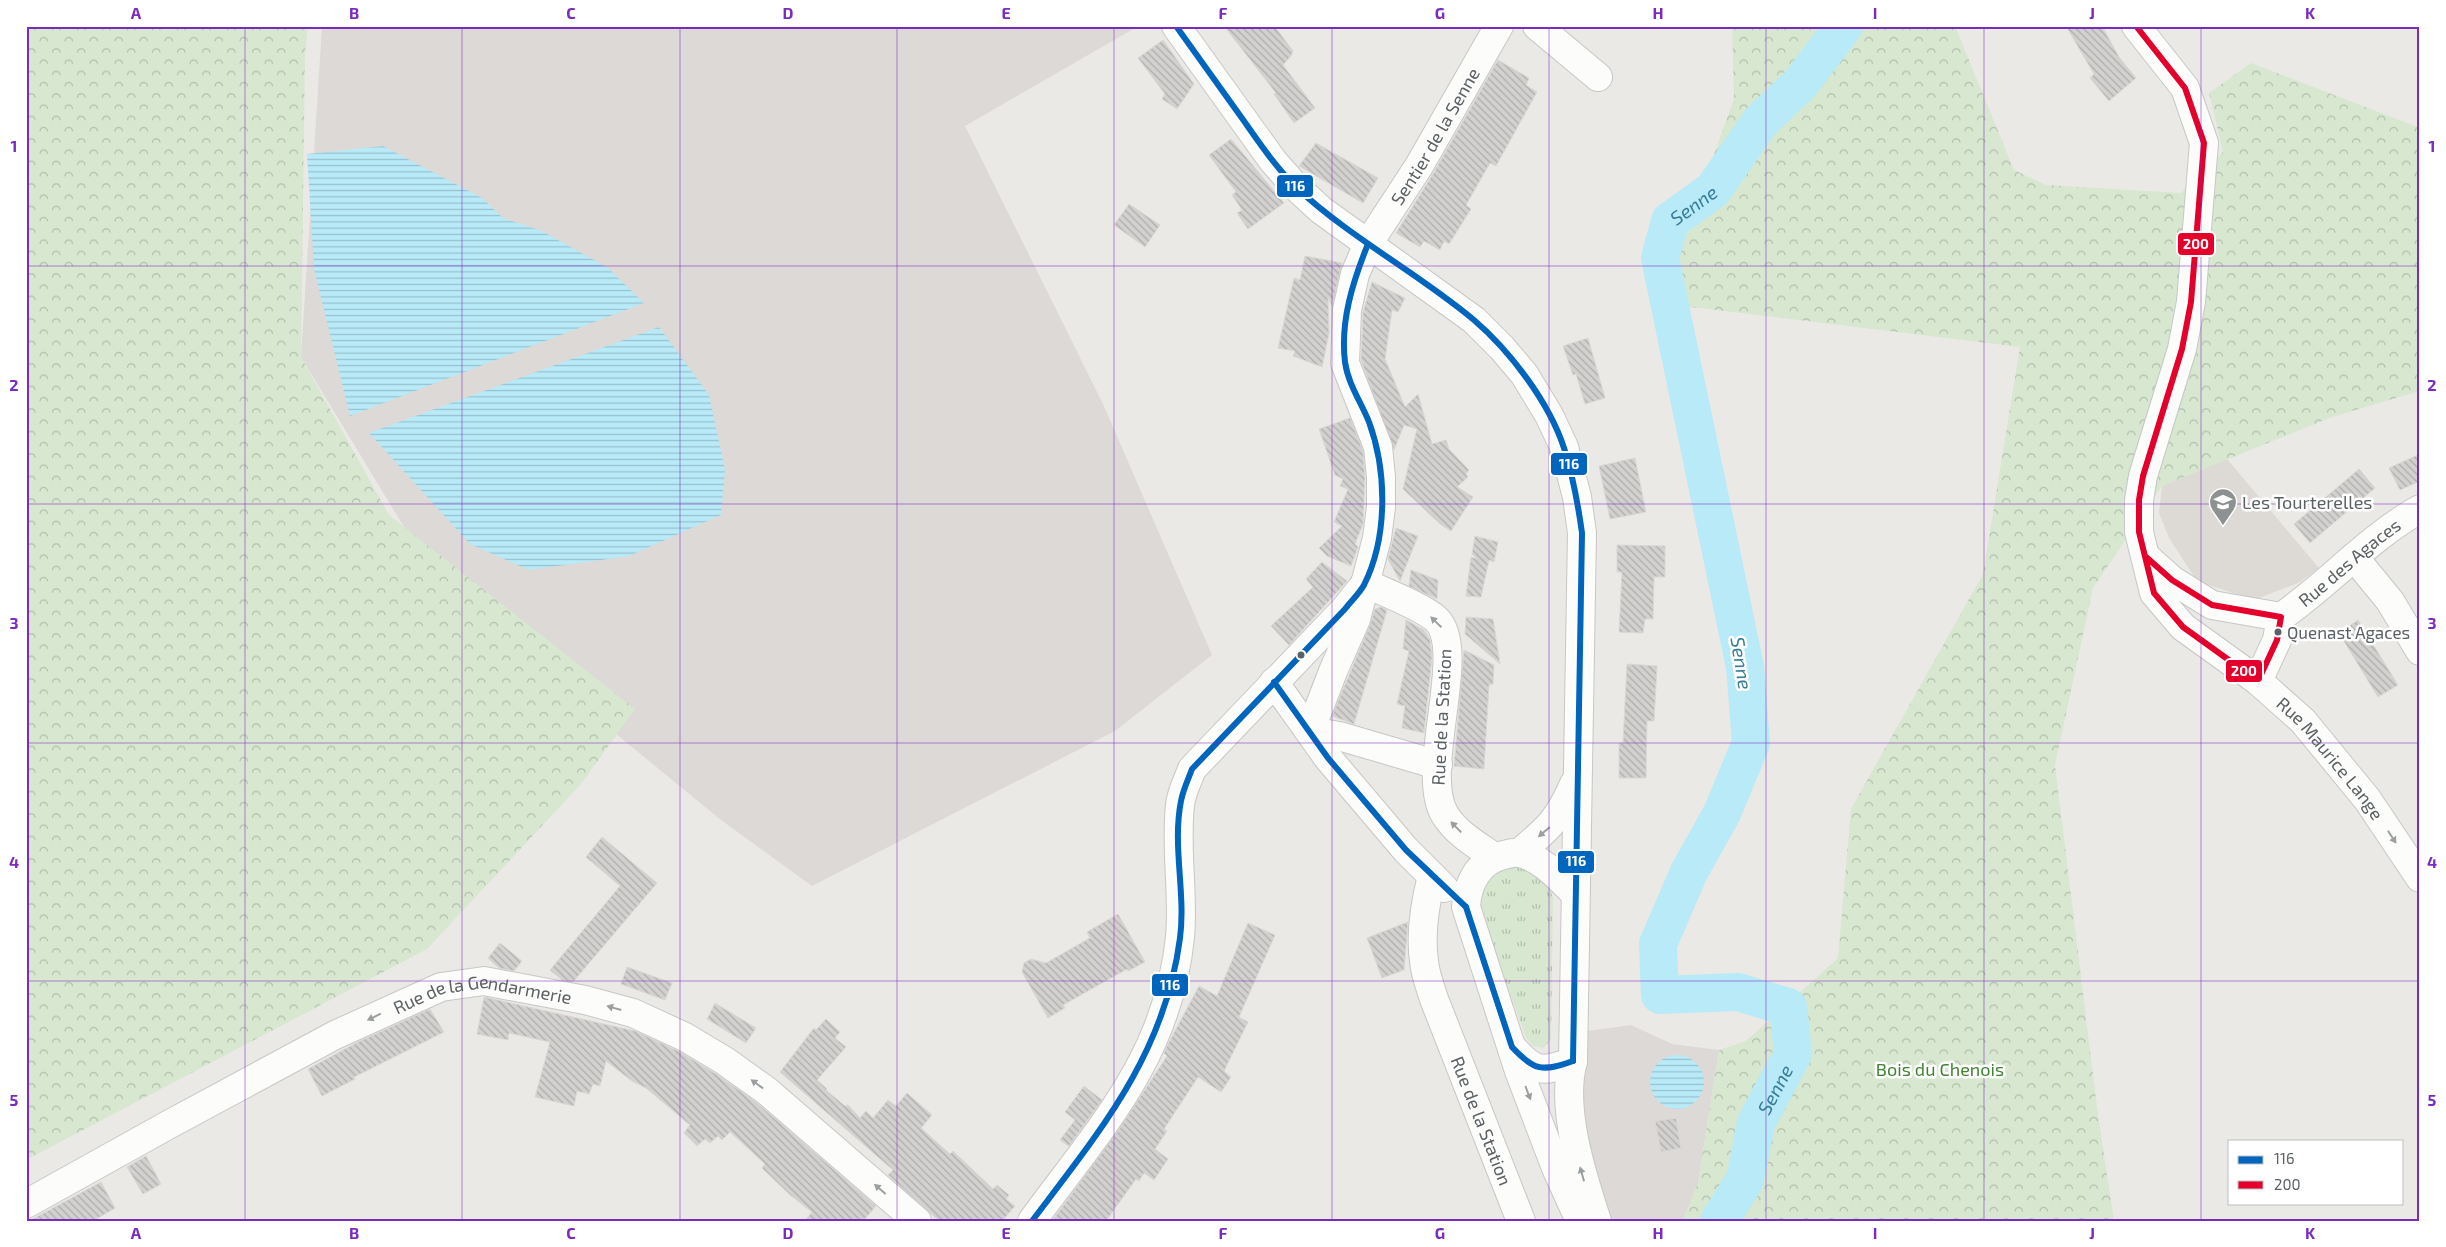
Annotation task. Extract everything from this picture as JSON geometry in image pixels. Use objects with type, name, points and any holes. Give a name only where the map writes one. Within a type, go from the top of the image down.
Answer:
[{"type":"street","points":[[1176,26],[1274,161],[1296,187],[1322,210],[1474,320],[1502,348],[1539,398],[1564,447],[1577,497],[1582,533],[1573,1061],[1568,1078],[1573,1131],[1581,1170],[1597,1221]]},
{"type":"street","name":"Sentier de la Senne","points":[[1368,244],[1419,166],[1499,26]]},
{"type":"street","points":[[1537,26],[1598,77]]},
{"type":"street","name":"Rue Maurice Lange","points":[[2136,26],[2185,88],[2204,143],[2192,302],[2182,349],[2143,476],[2138,500],[2139,532],[2154,593],[2183,627],[2258,681],[2303,721],[2367,799],[2420,878]]},
{"type":"street","points":[[1310,731],[1330,676],[1356,619],[1377,538],[1381,477],[1378,447],[1345,363],[1347,310],[1355,274],[1368,244]]},
{"type":"street","name":"Rue des Agaces","points":[[2145,556],[2172,580],[2212,605],[2281,617],[2302,603],[2354,557],[2403,519],[2420,509]]},
{"type":"street","points":[[2354,557],[2390,601],[2420,651]]},
{"type":"street","points":[[1032,1221],[1120,1103],[1143,1063],[1164,1015],[1175,974],[1180,935],[1180,803],[1192,769],[1345,609],[1365,583]]},
{"type":"street","name":"Rue de la Station","points":[[1365,583],[1435,619],[1443,630],[1447,654],[1438,766],[1438,793],[1445,815],[1459,831],[1507,855],[1549,868],[1575,894]]},
{"type":"street","name":"Rue des Agaces","points":[[2258,681],[2277,640],[2281,617]]},
{"type":"street","points":[[1274,682],[1328,758],[1406,850],[1466,907],[1519,1070],[1556,1168],[1580,1221]]},
{"type":"street","points":[[1310,731],[1339,736],[1438,766]]},
{"type":"street","points":[[1466,907],[1472,880],[1482,866],[1507,855],[1552,825],[1566,802],[1577,775]]},
{"type":"street","name":"Rue de la Station","points":[[1432,876],[1426,900],[1423,933],[1424,961],[1434,999],[1521,1221]]},
{"type":"street","name":"Rue de la Gendarmerie","points":[[26,1204],[168,1124],[368,1019],[441,987],[484,981],[585,1000],[633,1013],[685,1037],[725,1061],[767,1091],[917,1221]]},
{"type":"street","points":[[1512,1047],[1527,1064],[1541,1070],[1573,1061]]},
{"type":"shaded area","points":[[322,26],[1134,26],[1135,28],[965,126],[1103,404],[1212,655],[1115,731],[812,886],[721,820],[444,593],[301,357]]},
{"type":"shaded area","name":"Les Tourterelles","points":[[2227,459],[2319,568],[2298,583],[2254,600],[2197,581],[2169,538],[2159,513],[2162,486]]},
{"type":"shaded area","points":[[1631,1025],[1672,1044],[1719,1050],[1698,1183],[1687,1221],[1599,1221],[1573,1061],[1573,1033]]},
{"type":"green space","points":[[26,26],[308,26],[305,53],[301,357],[389,515],[635,709],[581,784],[427,949],[26,1160]]},
{"type":"green space","name":"Bois du Chenois","points":[[1732,26],[1955,26],[2014,170],[2046,185],[2181,193],[2223,152],[2209,93],[2251,63],[2420,128],[2420,391],[2332,417],[2162,486],[2093,588],[2055,765],[2098,1115],[2114,1221],[1682,1221],[1698,1183],[1719,1050],[1746,1041],[1838,958],[1851,809],[1983,574],[2020,347],[1683,306],[1679,251],[1734,99]]},
{"type":"green space","points":[[1525,865],[1543,876],[1553,897],[1551,1040],[1543,1048],[1533,1046],[1526,1037],[1480,913],[1482,890],[1489,877],[1503,870]]},
{"type":"water","points":[[383,146],[482,198],[503,218],[542,231],[608,268],[644,303],[350,416],[314,269],[307,154]]},
{"type":"water","points":[[659,327],[709,395],[725,470],[721,515],[629,556],[529,570],[470,544],[369,433]]},
{"type":"water","points":[[1672,1055],[1682,1055],[1692,1059],[1700,1067],[1704,1082],[1700,1097],[1692,1105],[1682,1109],[1672,1109],[1662,1105],[1654,1097],[1650,1087],[1650,1077],[1654,1067],[1662,1059]]},
{"type":"building","points":[[1224,26],[1276,28],[1293,51],[1283,65],[1315,108],[1294,123],[1274,94],[1276,93]]},
{"type":"building","points":[[2066,26],[2102,26],[2119,57],[2136,78],[2109,101],[2090,78],[2094,74]]},
{"type":"building","points":[[1163,40],[1194,84],[1177,109],[1162,99],[1165,94],[1138,58]]},
{"type":"building","points":[[1498,60],[1529,78],[1526,85],[1537,92],[1496,166],[1490,163],[1466,205],[1471,209],[1449,244],[1444,241],[1440,250],[1424,241],[1420,247],[1396,233],[1433,174]]},
{"type":"building","points":[[1231,139],[1284,203],[1248,229],[1237,213],[1242,210],[1232,195],[1236,192],[1209,155]]},
{"type":"building","points":[[1316,143],[1378,178],[1363,203],[1299,166]]},
{"type":"building","points":[[1129,204],[1160,225],[1145,247],[1114,225]]},
{"type":"building","points":[[1305,256],[1342,263],[1332,306],[1328,297],[1329,333],[1322,367],[1293,356],[1295,351],[1278,348],[1294,278],[1300,280]]},
{"type":"building","points":[[1372,282],[1405,298],[1398,312],[1392,310],[1385,359],[1405,407],[1418,394],[1432,444],[1446,440],[1449,449],[1469,470],[1466,474],[1468,477],[1457,487],[1473,497],[1451,531],[1440,524],[1403,489],[1417,429],[1404,425],[1394,450],[1361,360],[1363,312]]},
{"type":"building","points":[[1588,338],[1605,398],[1585,404],[1576,374],[1573,375],[1563,346]]},
{"type":"building","points":[[1350,418],[1363,451],[1365,478],[1363,524],[1355,544],[1358,547],[1351,566],[1327,556],[1319,548],[1342,526],[1334,522],[1348,489],[1340,486],[1343,479],[1335,475],[1319,429]]},
{"type":"building","points":[[2420,454],[2420,481],[2400,490],[2389,468]]},
{"type":"building","points":[[1635,458],[1646,512],[1610,519],[1599,466]]},
{"type":"building","points":[[2359,469],[2375,488],[2310,543],[2294,524]]},
{"type":"building","points":[[1396,528],[1418,536],[1400,581],[1388,559]]},
{"type":"building","points":[[1475,536],[1498,542],[1494,562],[1489,560],[1481,597],[1466,596],[1471,557],[1477,559],[1472,554]]},
{"type":"building","points":[[1617,545],[1665,546],[1665,577],[1654,577],[1653,619],[1645,619],[1643,633],[1619,632],[1622,572],[1617,572]]},
{"type":"building","points":[[1322,562],[1347,581],[1289,645],[1271,626],[1313,587],[1306,579]]},
{"type":"building","points":[[1411,570],[1438,580],[1437,599],[1409,586]]},
{"type":"building","points":[[1381,607],[1387,610],[1354,724],[1332,716],[1375,609]]},
{"type":"building","points":[[1466,617],[1493,619],[1500,664],[1465,634]]},
{"type":"building","points":[[1406,620],[1424,630],[1430,640],[1432,657],[1424,733],[1402,728],[1405,706],[1397,704],[1409,651],[1403,649]]},
{"type":"building","points":[[2358,620],[2398,685],[2378,697],[2339,633]]},
{"type":"building","points":[[1464,650],[1494,665],[1493,684],[1489,685],[1484,769],[1454,766]]},
{"type":"building","points":[[1627,664],[1657,666],[1654,721],[1647,721],[1646,778],[1619,778],[1619,743],[1623,743]]},
{"type":"building","points":[[602,837],[657,883],[573,982],[562,980],[550,970],[620,886],[586,857]]},
{"type":"building","points":[[1118,914],[1145,962],[1128,971],[1127,969],[1063,1005],[1065,1008],[1048,1018],[1022,972],[1024,963],[1031,959],[1046,963],[1090,938],[1087,932]]},
{"type":"building","points":[[1408,922],[1404,970],[1382,978],[1367,938]]},
{"type":"building","points":[[1248,923],[1275,935],[1239,1017],[1248,1022],[1224,1071],[1231,1077],[1221,1092],[1198,1077],[1164,1129],[1167,1131],[1155,1149],[1168,1159],[1154,1180],[1144,1173],[1139,1181],[1136,1179],[1106,1221],[1052,1221],[1118,1131],[1167,1056],[1164,1053],[1167,1046],[1199,986],[1217,996]]},
{"type":"building","points":[[500,943],[522,961],[514,971],[499,968],[488,958]]},
{"type":"building","points":[[627,967],[672,983],[665,1000],[621,984]]},
{"type":"building","points":[[484,997],[635,1031],[678,1051],[716,1074],[757,1103],[876,1206],[863,1221],[805,1221],[812,1212],[790,1195],[762,1168],[765,1164],[730,1132],[722,1140],[718,1136],[710,1143],[705,1139],[697,1146],[684,1133],[690,1125],[646,1088],[632,1081],[606,1061],[600,1086],[593,1084],[589,1094],[577,1091],[574,1106],[535,1097],[550,1042],[509,1033],[508,1040],[477,1034]]},
{"type":"building","points":[[715,1003],[756,1028],[746,1043],[707,1019]]},
{"type":"building","points":[[430,1009],[444,1032],[354,1077],[355,1079],[322,1096],[308,1069],[358,1042]]},
{"type":"building","points":[[826,1019],[840,1032],[835,1038],[846,1047],[817,1080],[845,1106],[848,1105],[860,1118],[866,1111],[873,1118],[888,1100],[896,1106],[907,1093],[932,1115],[921,1128],[950,1154],[953,1151],[993,1189],[997,1185],[1009,1195],[1006,1199],[1015,1206],[1002,1221],[939,1221],[888,1175],[893,1170],[780,1072],[814,1028],[816,1030]]},
{"type":"building","points":[[1084,1086],[1102,1100],[1069,1146],[1060,1140],[1075,1120],[1065,1112]]},
{"type":"building","points":[[1676,1118],[1681,1148],[1661,1152],[1655,1121]]},
{"type":"building","points":[[146,1156],[161,1184],[143,1194],[127,1167]]},
{"type":"building","points":[[101,1182],[115,1208],[93,1221],[29,1221]]},
{"type":"waterway","name":"Senne","points":[[1719,1221],[1745,1180],[1756,1123],[1793,1054],[1788,1007],[1738,992],[1660,995],[1658,944],[1689,872],[1722,813],[1751,743],[1745,667],[1660,258],[1670,221],[1713,190],[1760,122],[1800,84],[1844,26]]},
{"type":"transit line","name":"116","points":[[1176,26],[1270,156],[1298,189],[1340,224],[1453,303],[1474,320],[1501,347],[1527,378],[1538,395],[1549,413],[1564,448],[1575,490],[1582,533],[1573,1061]]},
{"type":"transit line","name":"200","points":[[2136,26],[2185,88],[2204,143],[2191,302],[2182,349],[2143,476],[2139,500],[2139,532],[2154,593],[2183,627],[2258,681],[2277,640],[2281,617],[2212,605],[2172,580],[2145,556]]},
{"type":"transit line","name":"116","points":[[1032,1221],[1082,1155],[1126,1089],[1145,1055],[1160,1018],[1172,980],[1180,938],[1179,818],[1184,789],[1192,769],[1345,609],[1364,585],[1372,566],[1381,525],[1382,482],[1375,441],[1369,422],[1349,378],[1344,347],[1344,331],[1349,302],[1357,272],[1368,244]]},
{"type":"transit line","name":"116","points":[[1274,682],[1328,758],[1406,850],[1466,907]]},
{"type":"transit line","name":"116","points":[[1466,907],[1512,1047],[1527,1061],[1540,1067],[1554,1067],[1573,1061]]},
{"type":"place","name":"Les Tourterelles","points":[[2223,526]]},
{"type":"place","name":"Quenast Agaces","points":[[2278,632]]}]
